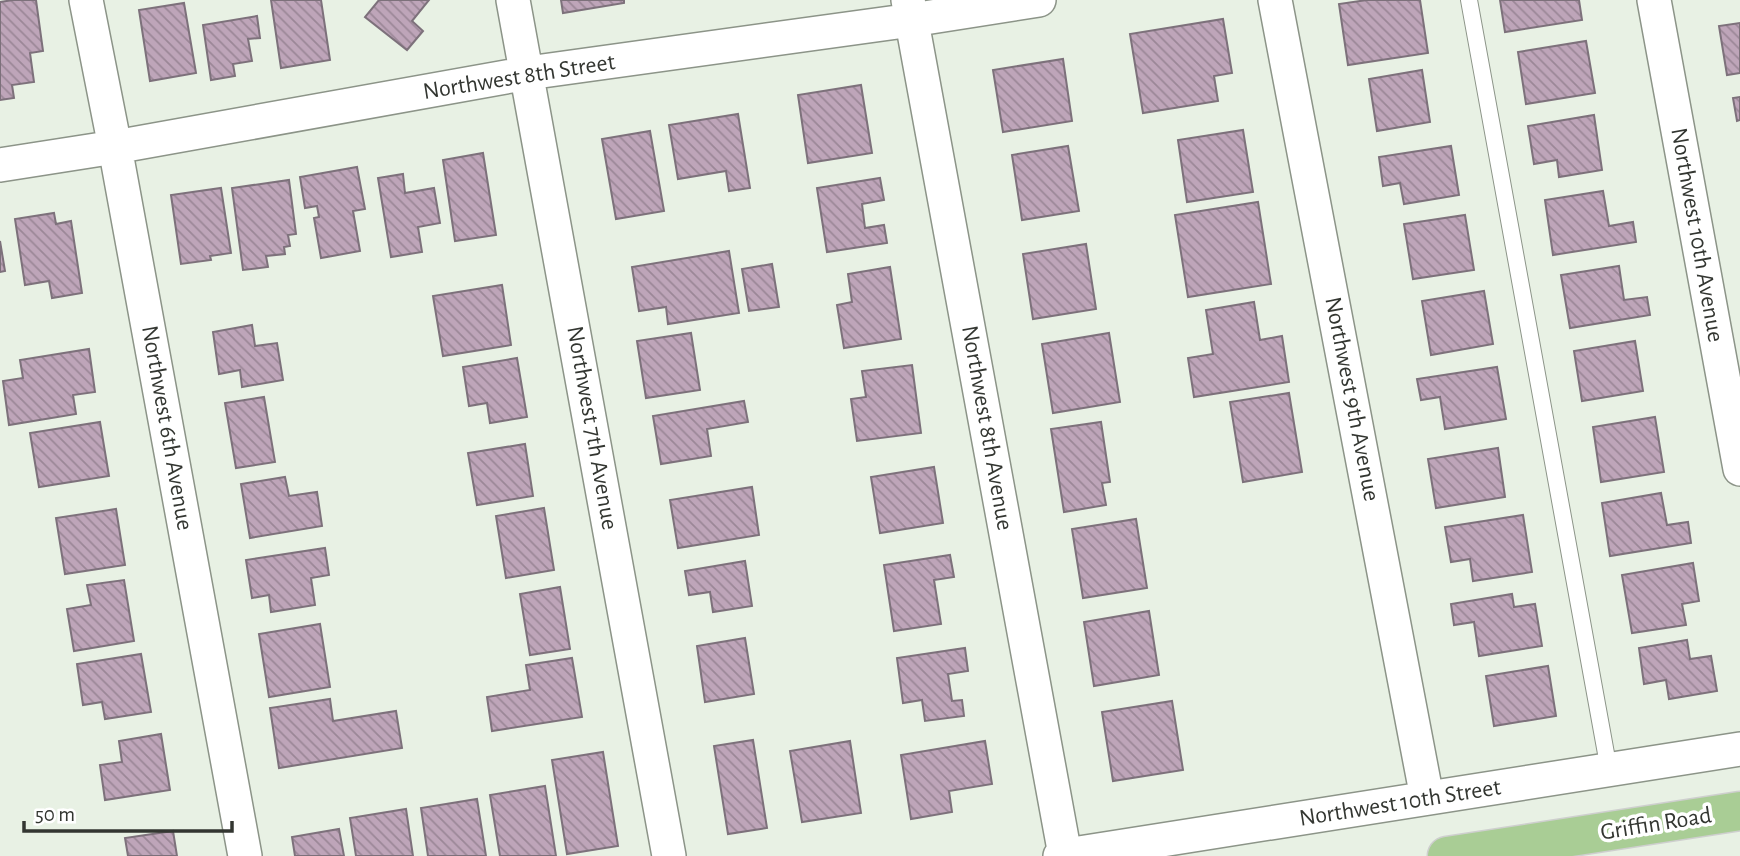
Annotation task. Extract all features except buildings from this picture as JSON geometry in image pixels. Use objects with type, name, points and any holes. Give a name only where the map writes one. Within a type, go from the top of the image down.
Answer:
[{"type":"main road","name":"Griffin Road","points":[[1447,856],[1740,811]]},
{"type":"street","name":"Northwest 6th Avenue","points":[[86,0],[116,147],[245,856]]},
{"type":"street","name":"Northwest 7th Avenue","points":[[513,0],[669,856]]},
{"type":"street","name":"Northwest 8th Street","points":[[0,165],[910,10],[1039,0]]},
{"type":"street","name":"Northwest 9th Avenue","points":[[1275,0],[1427,798]]},
{"type":"street","name":"Northwest 10th Avenue","points":[[1654,0],[1740,470]]},
{"type":"street","name":"Northwest 8th Avenue","points":[[910,10],[1063,855]]},
{"type":"street","name":"Northwest 10th Street","points":[[1063,855],[1740,749]]},
{"type":"lane","points":[[1469,0],[1609,769]]}]
